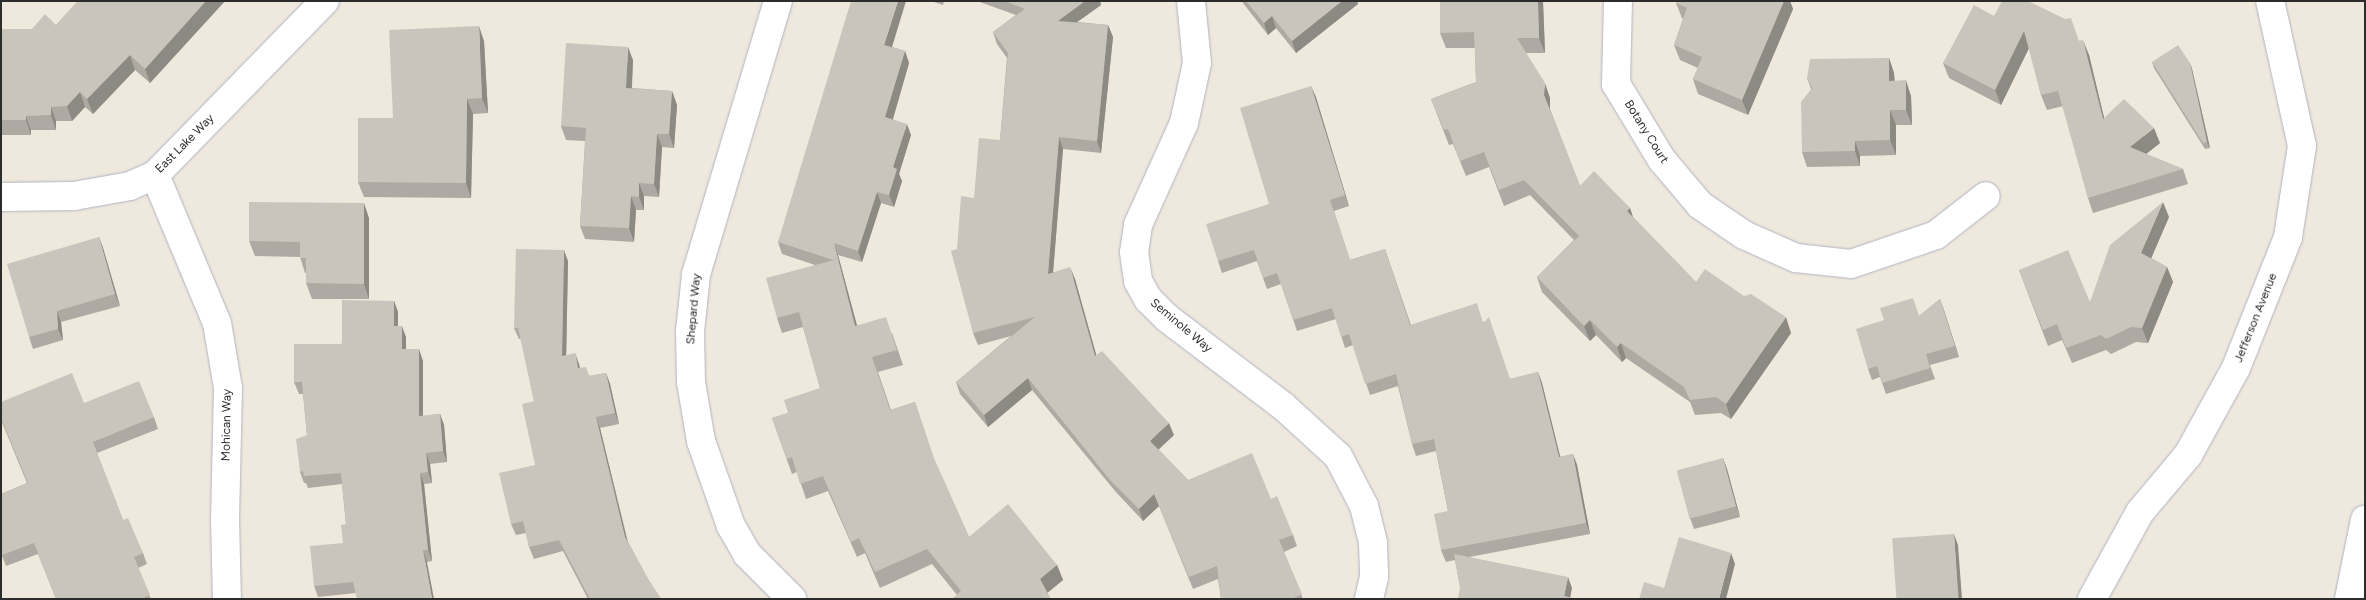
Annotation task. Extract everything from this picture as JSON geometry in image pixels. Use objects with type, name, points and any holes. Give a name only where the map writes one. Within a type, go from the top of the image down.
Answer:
[{"type":"street","name":"East Lake Way","points":[[1,197],[74,196],[130,186],[155,175],[325,1]]},
{"type":"street","name":"Shepard Way","points":[[778,1],[696,275],[690,331],[690,382],[701,442],[731,526],[747,554],[792,599]]},
{"type":"street","name":"Seminole Way","points":[[1191,1],[1198,63],[1184,123],[1138,225],[1134,252],[1138,281],[1148,300],[1168,318],[1283,406],[1338,456],[1364,506],[1373,543],[1374,577],[1369,599]]},
{"type":"street","name":"Botany Court","points":[[1618,1],[1616,84],[1662,160],[1700,205],[1744,236],[1796,258],[1851,264],[1936,235],[1986,196]]},
{"type":"street","name":"Jefferson Avenue","points":[[2092,599],[2140,512],[2188,456],[2236,368],[2288,237],[2302,146],[2270,1]]},
{"type":"street","name":"Mohican Way","points":[[155,175],[217,323],[228,388],[225,520],[228,599]]},
{"type":"street","points":[[2348,599],[2365,520]]},
{"type":"building","points":[[78,1],[206,1],[145,69],[130,55],[87,99],[80,92],[67,106],[51,107],[51,115],[26,116],[26,120],[1,120],[1,29],[32,29],[45,14],[56,25]]},
{"type":"building","points":[[851,1],[898,1],[884,45],[905,51],[885,117],[907,124],[893,167],[897,169],[889,195],[877,192],[858,251],[834,243],[839,262],[838,259],[833,260],[778,242]]},
{"type":"building","points":[[1005,1],[1085,1],[1058,21],[1108,25],[1097,141],[1059,137],[1048,274],[1070,267],[1095,356],[1102,351],[1169,423],[1150,441],[1188,480],[1252,453],[1271,499],[1277,496],[1293,535],[1279,540],[1302,594],[1292,599],[1221,599],[1217,566],[1189,577],[1154,494],[1139,509],[1110,480],[1028,378],[984,415],[956,382],[1035,317],[973,333],[951,251],[957,249],[961,196],[974,198],[979,138],[1000,140],[1008,53],[993,32],[1025,9]]},
{"type":"building","points":[[1246,1],[1342,1],[1292,41],[1272,16],[1264,23]]},
{"type":"building","points":[[1440,1],[1538,1],[1539,38],[1517,38],[1545,83],[1544,95],[1580,186],[1594,171],[1630,208],[1627,211],[1696,282],[1705,269],[1744,296],[1751,294],[1786,317],[1726,404],[1716,397],[1690,400],[1684,387],[1621,343],[1617,347],[1590,320],[1584,326],[1537,277],[1579,236],[1524,180],[1499,190],[1484,152],[1460,161],[1448,129],[1444,130],[1431,99],[1476,82],[1474,32],[1440,33]]},
{"type":"building","points":[[1677,1],[1784,1],[1742,100],[1693,79],[1702,57],[1674,45],[1687,8],[1676,3]]},
{"type":"building","points":[[2002,1],[2028,1],[2065,19],[2071,18],[2079,41],[2083,40],[2103,119],[2124,99],[2154,128],[2130,147],[2183,169],[2088,198],[2058,91],[2041,95],[2024,31],[1995,90],[1943,63],[1974,5],[1994,16]]},
{"type":"building","points":[[479,26],[482,98],[467,99],[466,183],[358,182],[358,118],[393,118],[389,30]]},
{"type":"building","points":[[566,43],[628,47],[626,88],[672,91],[669,134],[657,134],[654,184],[639,183],[639,197],[631,196],[629,228],[580,226],[586,128],[561,126]]},
{"type":"building","points":[[2178,45],[2190,63],[2207,142],[2203,143],[2152,62]]},
{"type":"building","points":[[1889,58],[1889,81],[1906,80],[1906,110],[1890,110],[1890,140],[1855,141],[1855,151],[1802,152],[1801,102],[1812,88],[1807,78],[1810,59]]},
{"type":"building","points":[[1311,86],[1345,195],[1330,200],[1350,260],[1385,249],[1410,325],[1477,303],[1483,323],[1489,317],[1510,379],[1538,372],[1559,457],[1573,454],[1586,523],[1441,550],[1434,514],[1448,511],[1434,439],[1412,444],[1396,374],[1365,384],[1349,334],[1341,337],[1332,308],[1293,320],[1277,273],[1263,278],[1254,250],[1218,261],[1206,224],[1269,204],[1240,108]]},
{"type":"building","points":[[249,202],[364,203],[364,284],[306,283],[306,258],[300,258],[300,242],[249,241]]},
{"type":"building","points":[[2163,202],[2141,253],[2167,267],[2142,328],[2131,327],[2106,339],[2101,335],[2066,348],[2057,324],[2043,330],[2019,270],[2068,250],[2090,302],[2110,245]]},
{"type":"building","points":[[99,237],[115,294],[57,311],[58,329],[29,337],[7,264]]},
{"type":"building","points":[[516,249],[564,250],[562,356],[575,353],[578,368],[586,367],[589,376],[606,373],[615,413],[596,417],[625,537],[661,599],[590,599],[559,540],[529,547],[523,521],[511,524],[499,473],[535,465],[522,404],[534,401],[518,328],[514,328]]},
{"type":"building","points":[[838,259],[855,326],[886,317],[897,350],[872,357],[890,410],[915,402],[933,456],[969,537],[1008,504],[1057,565],[1040,579],[1051,599],[952,599],[961,591],[927,549],[875,572],[859,538],[851,542],[823,476],[800,484],[792,457],[787,459],[772,418],[788,413],[784,400],[820,388],[799,312],[777,318],[766,278]]},
{"type":"building","points":[[1913,298],[1919,316],[1940,299],[1955,346],[1926,354],[1930,368],[1882,383],[1877,366],[1868,369],[1856,329],[1884,320],[1880,308]]},
{"type":"building","points":[[342,300],[394,301],[394,326],[402,326],[402,349],[419,349],[419,416],[440,414],[443,451],[426,453],[428,472],[420,473],[428,550],[423,550],[432,599],[357,599],[353,582],[314,586],[310,546],[343,543],[341,525],[346,524],[341,473],[304,476],[303,471],[300,472],[296,439],[307,435],[302,382],[294,382],[294,344],[342,344]]},
{"type":"building","points":[[72,373],[84,403],[139,381],[154,417],[93,442],[123,520],[128,518],[143,553],[134,557],[150,595],[141,599],[56,599],[34,543],[2,555],[1,552],[1,494],[28,483],[1,418],[1,402]]},
{"type":"building","points":[[1723,458],[1736,506],[1690,519],[1677,470]]},
{"type":"building","points":[[1954,534],[1959,599],[1896,599],[1892,538]]},
{"type":"building","points":[[1679,537],[1731,553],[1719,599],[1639,599],[1644,582],[1664,588]]},
{"type":"building","points":[[1454,554],[1568,577],[1564,596],[1578,599],[1458,599],[1460,587]]}]
